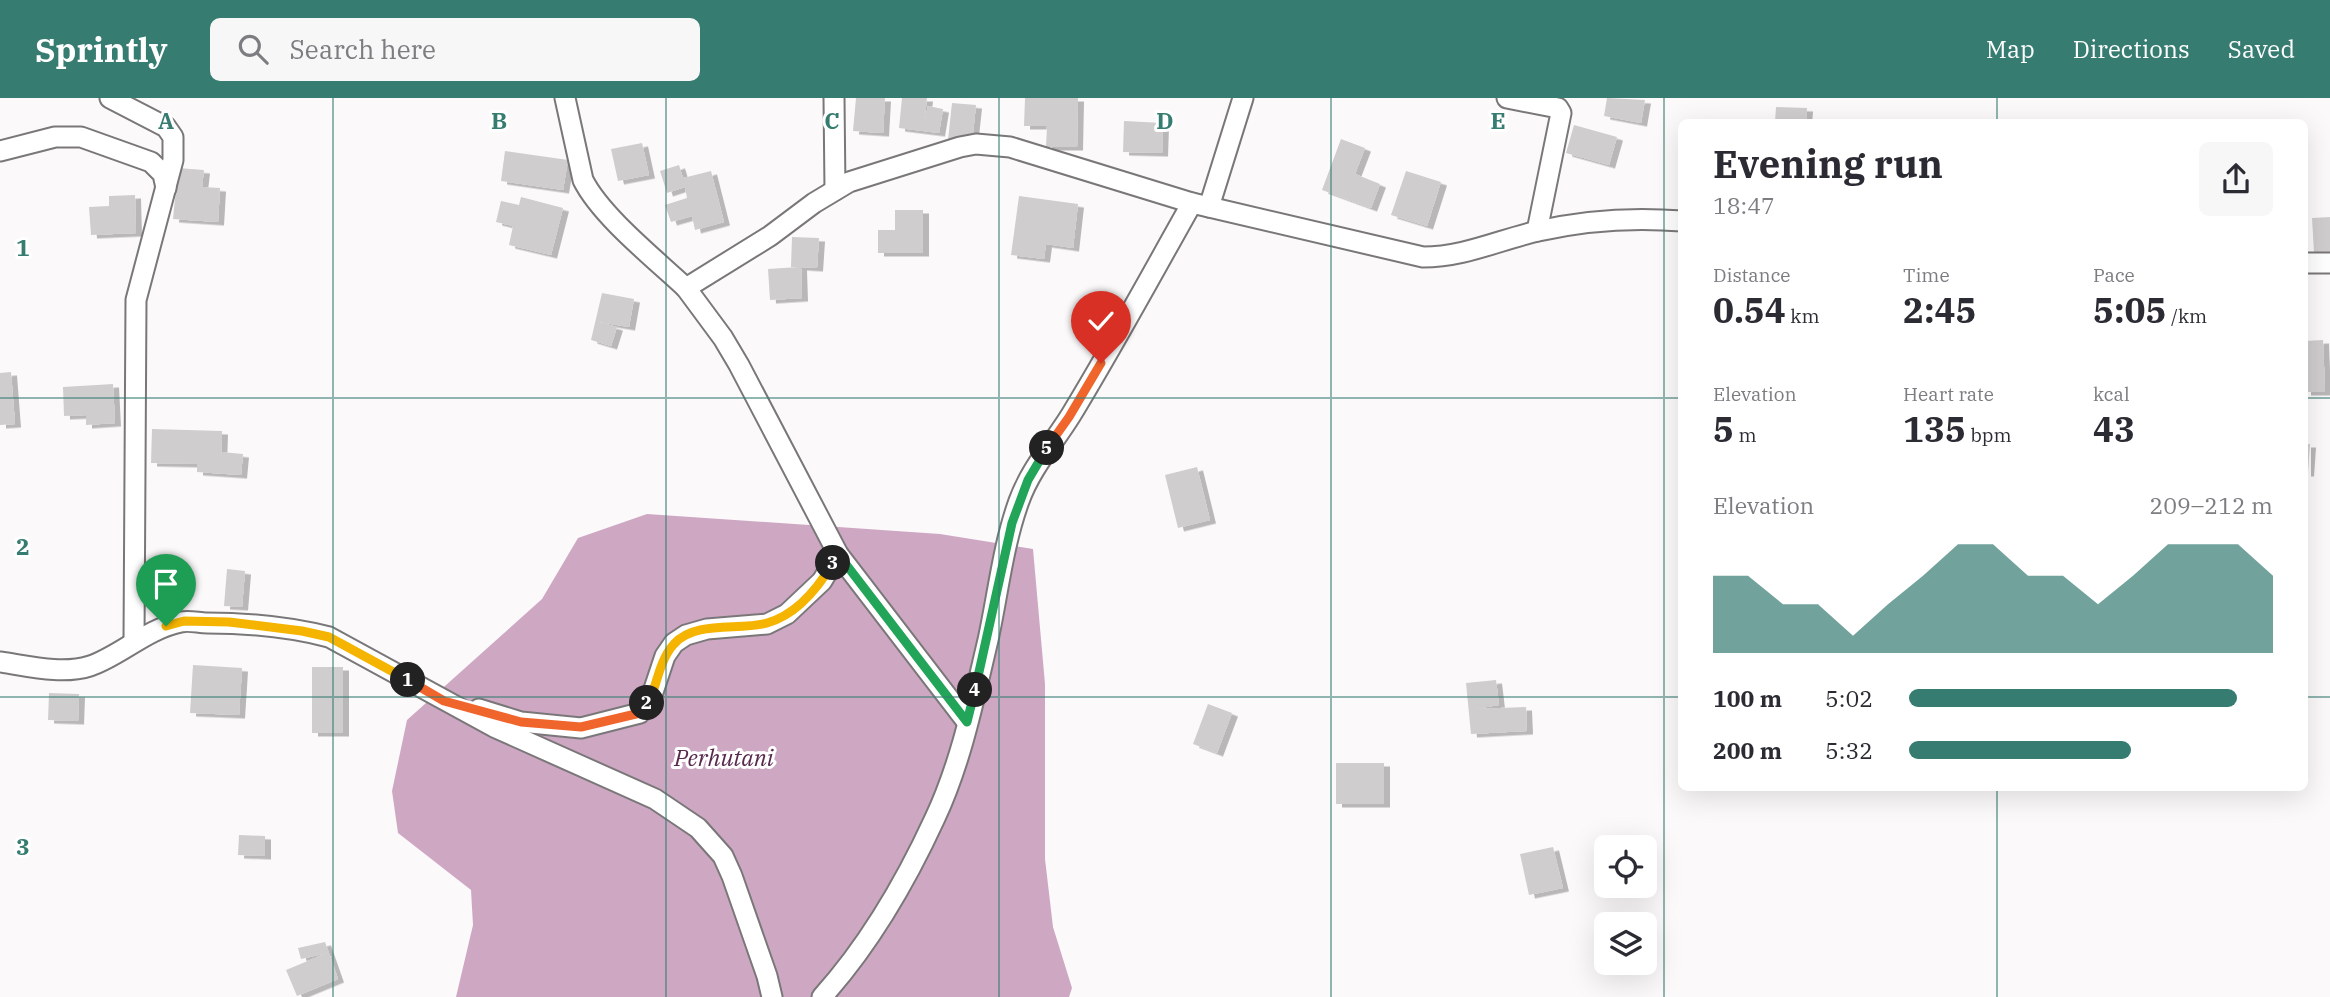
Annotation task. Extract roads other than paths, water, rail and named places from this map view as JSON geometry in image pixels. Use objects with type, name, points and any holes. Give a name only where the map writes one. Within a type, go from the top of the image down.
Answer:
[{"type":"street","points":[[110,98],[159,123],[172,133],[174,151],[136,300],[134,641]]},
{"type":"street","points":[[565,98],[583,180],[589,192],[603,209],[686,288],[723,338],[838,554],[967,722]]},
{"type":"street","points":[[834,98],[835,190]]},
{"type":"street","points":[[822,997],[863,946],[936,817],[967,722],[988,639],[1012,523],[1028,480],[1038,459],[1069,417],[1200,205],[1243,98]]},
{"type":"street","points":[[1507,98],[1558,108],[1561,113],[1536,231]]},
{"type":"street","points":[[0,151],[55,137],[81,137],[151,162],[163,174],[166,188]]},
{"type":"street","points":[[686,288],[849,182],[960,147],[993,144],[1200,205],[1423,257],[1446,257],[1465,253],[1536,231],[1595,220],[1678,221]]},
{"type":"street","points":[[2308,263],[2330,263]]},
{"type":"street","points":[[444,701],[521,722],[581,727],[640,713],[651,698],[666,656],[674,643],[696,632],[767,624],[787,614],[822,581],[838,554]]},
{"type":"street","points":[[0,662],[43,668],[83,667],[96,663],[166,626],[184,621],[229,622],[329,637],[494,727],[629,785],[698,828],[718,849],[732,876],[772,997]]},
{"type":"park label","name":"Perhutani","points":[[724,758]]}]
